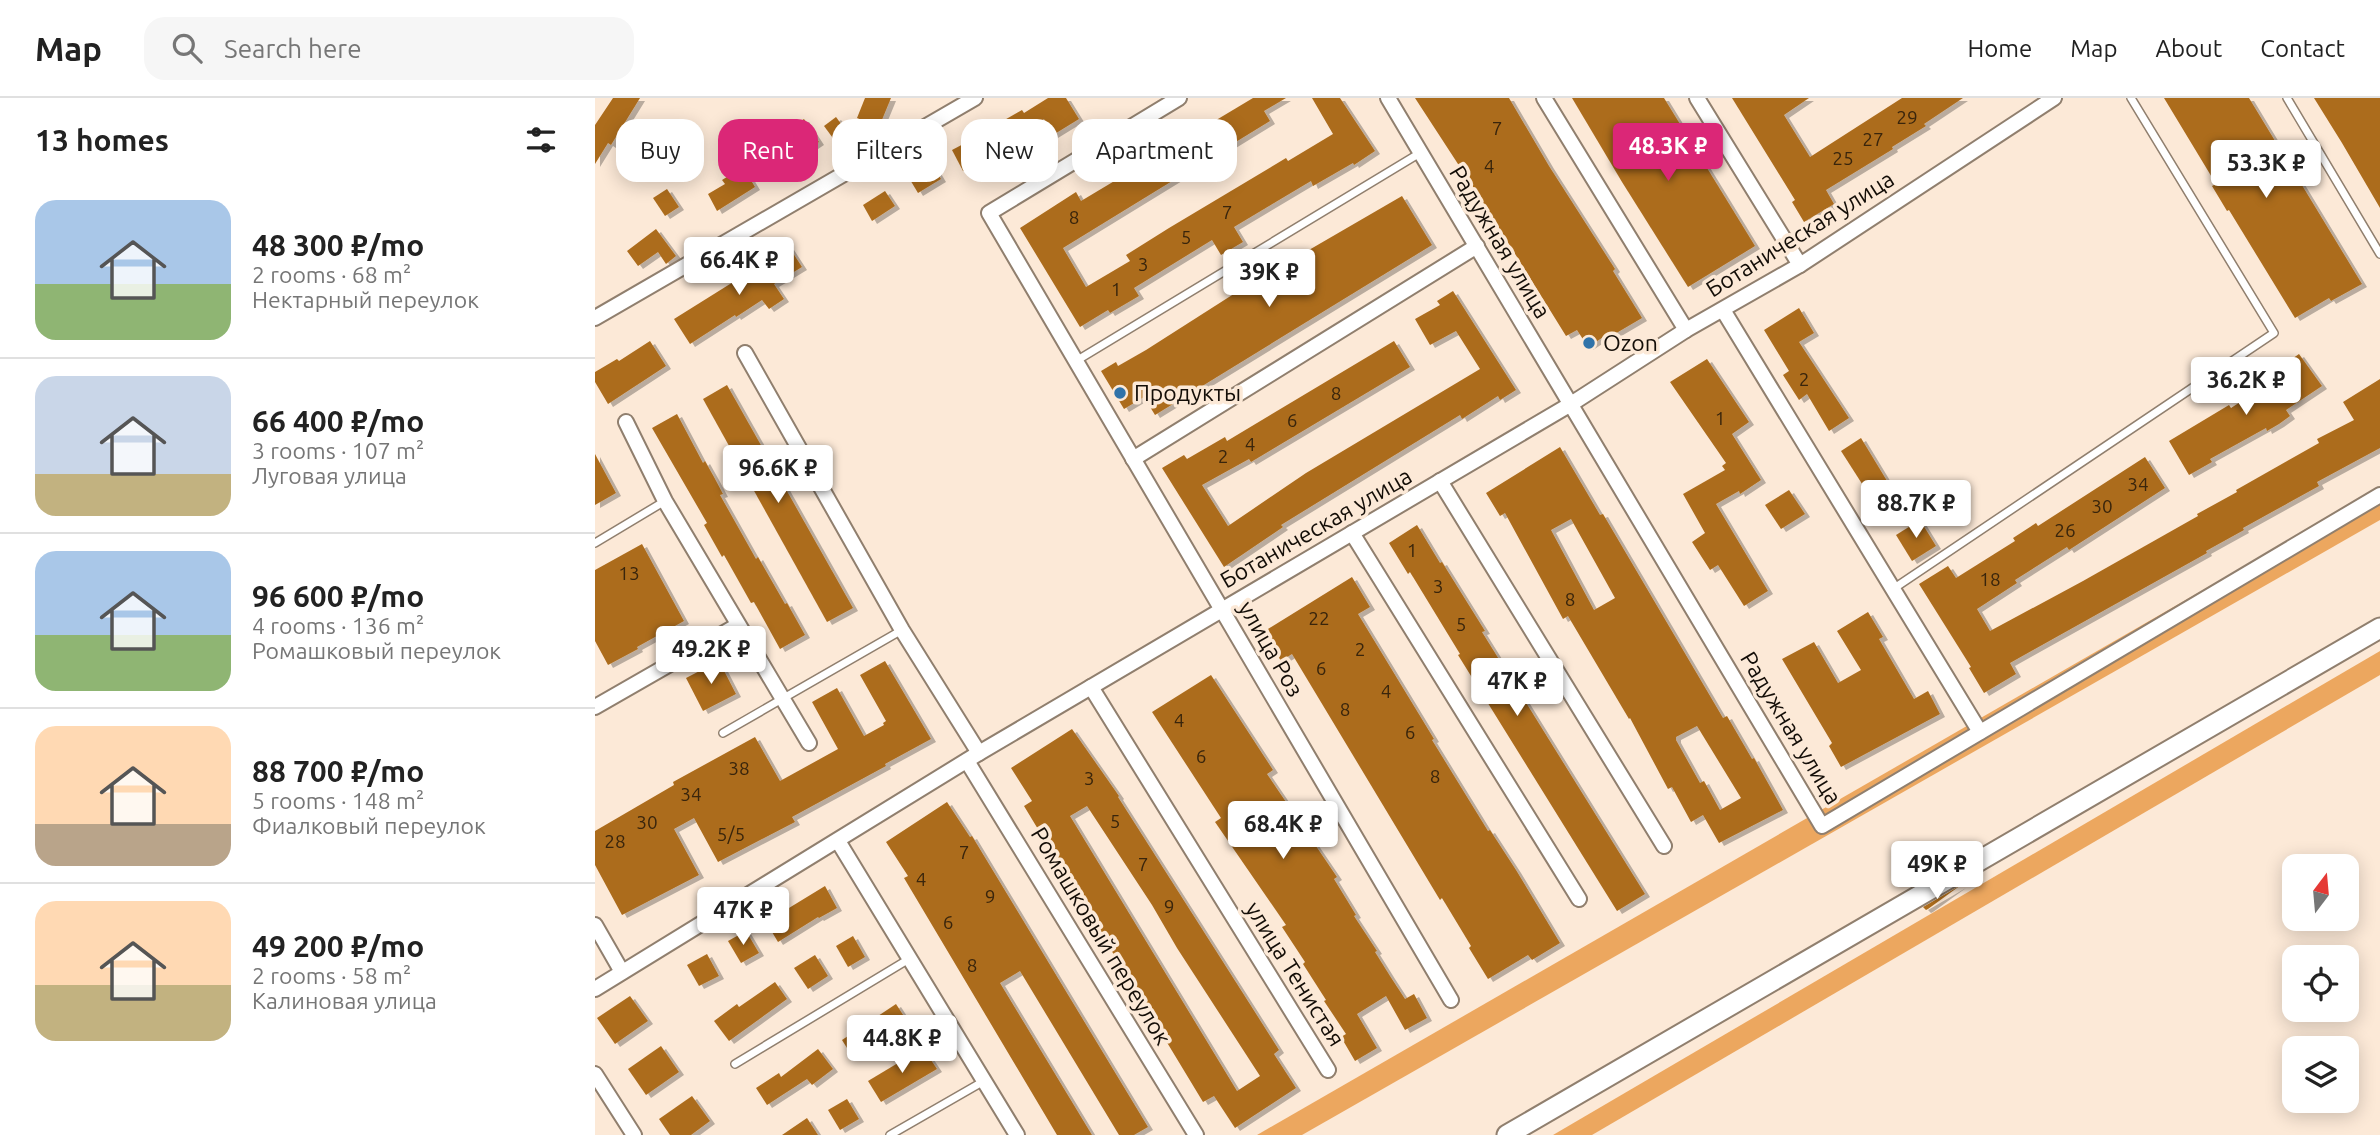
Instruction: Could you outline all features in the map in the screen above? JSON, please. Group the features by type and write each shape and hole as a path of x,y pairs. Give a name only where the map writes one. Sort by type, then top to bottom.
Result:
{"street":[{"path":"595,318 975,98"},
{"name":"улица Роз","path":"1179,98 989,213 1451,1000"},
{"name":"Радужная улица","path":"1388,98 1822,826 2380,495"},
{"path":"1545,98 1686,330"},
{"path":"1697,98 1800,265"},
{"name":"Ботаническая улица","path":"595,989 973,757 1571,404 1686,330 1800,265 2054,98"},
{"path":"1133,459 1477,246"},
{"path":"1723,310 1980,732"},
{"name":"Ромашковый переулок","path":"745,353 973,757 1196,1135"},
{"path":"626,422 666,501 809,743"},
{"path":"1440,481 1664,846"},
{"path":"1352,533 1579,899"},
{"path":"595,707 738,625"},
{"path":"1507,1135 2380,628"},
{"name":"улица Тенистая","path":"1091,687 1328,1070"},
{"path":"838,841 1017,1135"},
{"path":"595,925 622,972"},
{"path":"595,1074 634,1135"}],"lane":[{"path":"1893,589 2274,333 2131,98"},
{"path":"2287,98 2380,254"},
{"path":"1076,362 1421,153"},
{"path":"595,542 666,501"},
{"path":"723,733 902,630"},
{"path":"735,1064 910,959"},
{"path":"891,1135 984,1081"}],"shaded area":[{"path":"2380,488 2380,520 1302,1135 1257,1135"},
{"path":"2380,651 2380,675 1592,1135 1553,1135"}],"building":[{"path":"613,98 640,98 627,119 616,119 616,137 611,145 608,143 595,164 595,125"},
{"path":"865,98 891,98 882,119 857,118"},
{"path":"1048,98 1066,98 1079,119 1072,119 1072,123 1058,132 1058,119 1006,119 1022,110 1024,113"},
{"path":"1253,98 1286,98 1264,111 1270,121 1237,141 1237,119 1218,119"},
{"path":"1312,98 1340,98 1375,151 1313,186 1311,181 1234,227 1243,242 1221,255 1212,240 1134,288 1139,296 1080,327 1020,228 1076,192 1081,201 1113,182 1171,182 1063,248 1086,287 1130,261 1126,255 1169,228 1286,158 1288,161 1333,134"},
{"path":"1415,98 1509,98 1615,269 1613,271 1642,318 1613,335 1611,332 1588,347 1577,330 1566,336"},
{"path":"1572,98 1664,98 1755,246 1688,287"},
{"path":"1732,98 1809,98 1784,115 1810,157 1902,98 1963,98 1892,147 1893,149 1826,190 1834,204 1804,222 1792,202 1795,200"},
{"path":"2164,98 2249,98 2362,284 2331,301 2329,298 2295,318 2212,186 2216,184"},
{"path":"2314,98 2380,98 2380,208 2342,143"},
{"path":"832,120 832,137 824,126"},
{"path":"961,145 961,167 952,150"},
{"path":"724,182 752,182 755,187 717,211 708,194 725,184"},
{"path":"911,182 936,182 918,193"},
{"path":"667,189 679,207 665,216 653,198"},
{"path":"885,191 895,206 872,221 863,205"},
{"path":"1402,196 1432,245 1155,415 1144,397 1124,409 1101,371 1116,362 1118,366 1146,350 1240,290"},
{"path":"656,229 676,256 666,264 658,252 638,266 627,251"},
{"path":"789,247 802,267 774,284 784,299 769,309 762,300 690,344 674,319"},
{"path":"1453,291 1516,390 1500,400 1498,396 1462,419 1460,415 1281,525 1283,527 1224,567 1162,468 1184,455 1187,459 1225,437 1227,441 1394,341 1410,367 1251,462 1249,459 1202,485 1228,526 1306,473 1480,369 1456,331 1430,345 1415,319 1440,305 1437,301"},
{"path":"1799,308 1814,333 1799,342 1849,418 1829,431 1807,394 1799,400 1783,375 1789,371 1764,330"},
{"path":"650,341 666,366 608,404 595,382 595,372 617,359 619,361"},
{"path":"2299,354 2322,386 2286,410 2290,416 2279,424 2267,431 2266,428 2210,459 2212,462 2189,475 2169,441 2229,405 2231,408 2281,375 2277,369"},
{"path":"1707,359 1749,422 1732,434 1761,480 1740,494 1739,491 1716,504 1768,591 1744,606 1718,565 1710,570 1692,542 1705,533 1683,494 1725,470 1722,466 1726,463 1670,382"},
{"path":"2380,379 2380,448 2317,482 2319,486 2243,528 2244,530 2206,551 2207,553 2010,663 2016,674 1984,693 1969,668 1971,667 1919,584 1948,566 1956,578 2015,541 2013,538 2036,523 2038,526 2145,457 2165,488 2069,550 2067,547 2015,580 2017,583 1977,609 1990,631 2198,516 2197,514 2237,492 2236,490 2319,443 2317,439 2354,420 2343,402"},
{"path":"727,385 853,608 827,622 703,399"},
{"path":"677,414 703,463 705,461 714,477 723,494 720,495 756,559 758,557 805,635 780,649 754,602 751,603 724,555 722,557 704,525 707,523 652,428"},
{"path":"1861,438 1901,504 1882,515 1841,451"},
{"path":"1560,447 1600,515 1603,514 1723,718 1727,716 1783,810 1719,843 1703,815 1691,822 1672,787 1668,789 1630,718 1568,616 1563,619 1505,513 1500,516 1486,493","holes":["1571,519 1615,598 1594,610 1551,530","1697,726 1741,798 1720,810 1704,781 1700,783 1676,740 1676,737"]},
{"path":"595,454 616,493 595,505"},
{"path":"1789,490 1805,514 1781,529 1765,505"},
{"path":"1920,520 1936,546 1912,561 1896,535"},
{"path":"1417,525 1485,631 1482,632 1645,894 1617,911 1458,655 1460,654 1410,572 1408,574 1389,543"},
{"path":"642,544 684,621 608,665 595,641 595,570"},
{"path":"1352,577 1370,607 1358,614 1434,739 1432,740 1560,943 1532,960 1528,955 1488,979 1469,948 1471,946 1442,898 1440,900 1292,654 1281,661 1263,632"},
{"path":"1868,612 1883,637 1879,639 1914,699 1928,691 1940,714 1841,767 1829,746 1832,743 1782,659 1814,642 1838,683 1861,670 1837,631"},
{"path":"719,661 736,694 703,711 686,678"},
{"path":"885,661 931,739 792,817 795,822 718,862 694,818 674,829 699,875 622,915 595,865 595,831 674,785 673,782 755,737 780,781 838,749 812,702 837,688 864,736 884,725 886,721 860,675"},
{"path":"1211,675 1273,770 1267,774 1337,877 1334,879 1390,976 1405,999 1414,994 1427,1018 1405,1030 1386,996 1357,1014 1377,1048 1355,1061 1341,1037 1346,1034 1282,927 1286,925 1215,822 1221,818 1152,712"},
{"path":"1072,729 1119,796 1279,1050 1274,1054 1296,1088 1235,1128 1214,1096 1203,1102 1024,806 1032,801 1011,768","holes":["1087,806 1260,1076 1237,1091 1070,816"]},
{"path":"947,802 970,837 972,836 1148,1127 1134,1135 1119,1135 1020,971 1000,983 1092,1135 1057,1135 904,878 908,876 886,842"},
{"path":"1944,860 1947,865 1909,887 1908,885"},
{"path":"1961,885 1928,909 1923,907"},
{"path":"825,886 837,908 778,942 766,922"},
{"path":"746,931 759,953 741,963 728,941"},
{"path":"853,936 865,957 848,967 836,946"},
{"path":"707,954 719,976 699,986 687,965"},
{"path":"815,955 828,976 808,989 794,968"},
{"path":"775,982 787,999 729,1041 714,1021"},
{"path":"630,996 648,1021 615,1044 597,1018"},
{"path":"896,1004 909,1024 852,1056 842,1040"},
{"path":"661,1046 679,1072 646,1095 628,1069"},
{"path":"923,1048 937,1069 881,1102 868,1081"},
{"path":"818,1049 833,1069 812,1085 807,1079 767,1105 756,1088 779,1073 781,1077"},
{"path":"692,1096 710,1121 691,1135 670,1135 659,1119"},
{"path":"847,1099 859,1119 840,1130 828,1110"},
{"path":"807,1118 818,1135 782,1135"}],"place":[{"name":"Ozon","path":"1589,343"},
{"name":"Продукты","path":"1120,393"}]}
